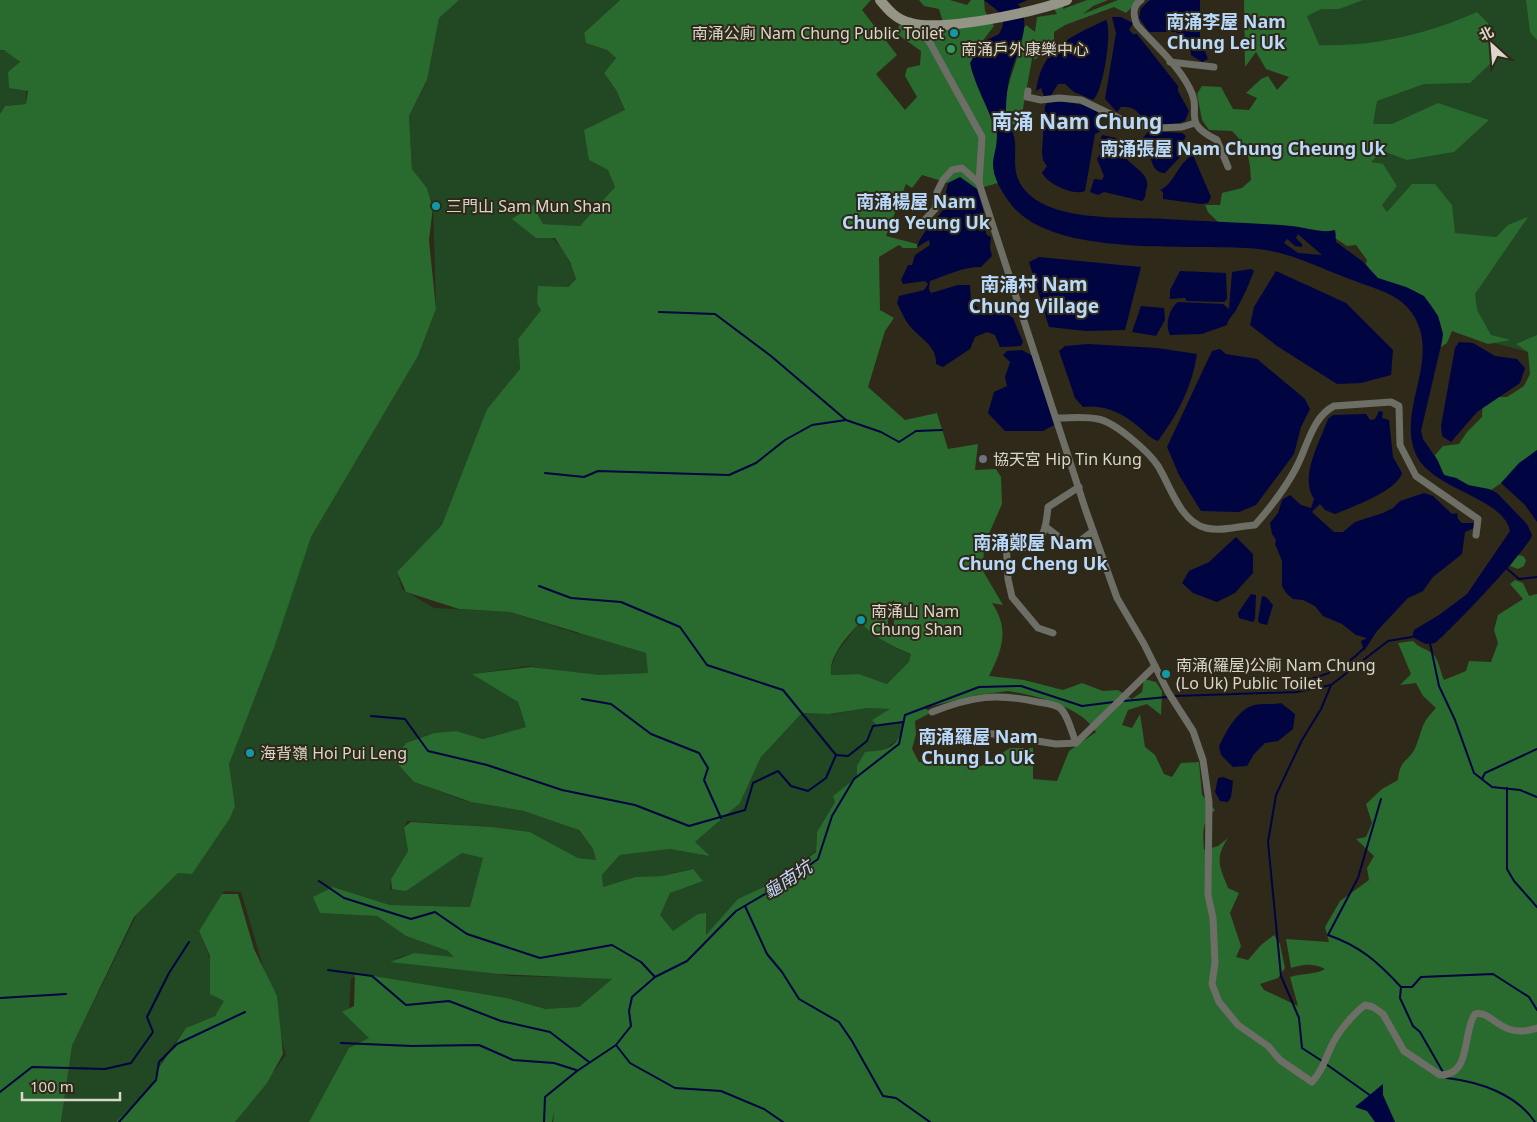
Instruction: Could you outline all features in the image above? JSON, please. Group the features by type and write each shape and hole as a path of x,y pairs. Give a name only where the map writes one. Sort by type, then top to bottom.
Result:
{"street":[{"path":"880,0 893,15 916,24 930,26 1035,11 1067,0"},
{"path":"1141,0 1134,8 1133,16 1137,25 1190,88 1195,123 1201,132 1217,140 1222,147 1228,167"},
{"path":"916,24 930,43 982,137 979,183 1093,531 1117,598 1144,644 1168,692 1193,731 1203,760 1209,802 1208,894 1213,918 1214,963 1212,984 1219,1002 1238,1025 1268,1046 1280,1060 1312,1082 1323,1070 1331,1046 1351,1016 1365,1005 1373,1006 1383,1014 1404,1051 1440,1075 1451,1074 1459,1067 1473,1017 1477,1014 1484,1014 1512,1031 1521,1032 1537,1028"},
{"path":"1170,62 1214,68"},
{"path":"1028,91 1027,97 1041,100 1059,98 1081,100 1133,125 1156,128 1182,127 1195,123"},
{"path":"920,225 935,209 937,192 943,180 952,170 962,168 979,183"},
{"path":"1056,418 1099,419 1116,428 1151,456 1176,501 1189,516 1203,528 1216,530 1255,525 1296,469 1320,417 1328,409 1334,406 1391,402 1399,406 1400,444 1416,476 1478,519 1476,535"},
{"path":"1053,633 1038,628 1012,597 1008,579 1006,540 1023,548 1034,544 1046,527 1048,507 1079,487"},
{"path":"1046,527 1069,545 1076,544 1093,531"},
{"path":"987,733 1056,744 1076,743 1155,666"},
{"path":"932,712 955,703 984,696 1016,697 1056,706 1064,714 1076,743"}],"green space":[{"path":"0,0 459,0 439,18 427,80 409,116 412,169 427,188 433,207 429,240 436,309 418,356 311,537 274,648 229,764 235,806 230,818 192,874 178,873 134,917 72,1046 61,1122 0,1122 0,114 5,106 26,104 28,91 9,88 8,72 20,62 4,50 0,50"},
{"path":"456,0 620,0 584,33 586,43 607,50 616,58 604,73 616,90 625,110 589,160 608,170 615,187 597,211 580,226 543,224 531,205 517,217 555,240 566,255 576,279 541,310 518,339 520,369 487,409 445,523 397,572 402,589 434,608 510,612 576,633 606,634 647,653 649,673 595,676 528,666 473,674 518,702 526,727 483,739 456,731 430,734 406,743 394,760 414,782 466,801 524,811 576,827 593,849 596,860 578,858 530,832 492,827 407,821 404,827 408,851 391,879 390,890 408,887 462,853 484,858 470,907 390,905 333,887 351,914 377,916 406,936 448,951 453,958 414,953 394,959 435,961 509,976 613,978 579,1008 551,1010 507,998 388,981 367,975 351,978 349,1011 369,1038 313,1122 235,1122 286,1055 261,971 264,970 241,892 224,891 199,931 228,1002 215,1016 186,1028 163,1058 153,1084 119,1122 61,1122 72,1046 137,914 178,873 235,806 229,764 311,537 418,356 436,309 433,204 427,188 412,169 409,116 426,83 439,18"},
{"path":"620,0 871,0 862,10 897,55 876,74 905,110 917,97 905,76 907,68 920,65 921,51 897,34 899,25 918,25 935,37 943,22 939,9 924,6 919,0 950,0 967,5 971,0 984,0 985,11 994,26 981,43 971,68 997,133 994,173 998,183 977,189 959,178 948,183 922,175 912,188 906,184 886,236 917,244 917,248 903,248 899,245 879,257 880,310 894,318 885,331 868,387 905,420 937,413 948,449 978,444 975,470 996,469 1001,477 1002,504 984,545 983,571 1003,605 992,603 1001,622 1002,640 989,676 1024,680 1063,690 1082,683 1103,691 1118,690 1132,699 1142,692 1144,679 1156,682 1162,691 1161,715 1147,704 1128,710 1122,725 1132,728 1140,714 1145,747 1155,755 1164,774 1172,777 1181,763 1199,762 1202,795 1215,810 1210,814 1205,823 1203,833 1204,850 1218,846 1228,838 1221,852 1221,868 1228,888 1239,893 1230,913 1241,946 1236,957 1248,960 1261,945 1274,935 1280,944 1285,968 1278,978 1260,984 1264,990 1298,1006 1290,977 1325,969 1308,965 1291,968 1286,939 1329,942 1325,927 1340,901 1369,880 1367,868 1374,856 1356,839 1366,837 1372,823 1366,804 1382,789 1398,780 1401,767 1411,755 1425,722 1436,708 1423,696 1416,683 1400,685 1411,674 1398,643 1413,641 1433,654 1437,659 1444,680 1466,671 1469,661 1491,662 1498,643 1494,630 1498,615 1523,599 1510,584 1515,580 1523,583 1529,596 1537,594 1537,1122 553,1122 554,1112 552,1122 309,1122 349,1048 369,1038 342,1012 354,1006 355,973 507,998 546,1009 579,1007 612,979 499,974 390,962 414,953 453,957 448,951 406,936 377,916 320,913 313,897 333,887 390,905 470,907 483,858 462,853 406,891 392,889 391,879 408,851 404,827 411,822 492,827 530,832 578,858 596,860 593,849 579,830 524,811 471,802 414,782 394,760 406,743 434,733 456,731 483,739 526,727 518,702 472,674 531,667 599,675 648,673 646,653 510,612 459,609 406,592 397,572 442,525 487,409 520,369 518,339 541,310 537,303 538,286 568,287 576,279 570,262 555,238 536,238 512,219 535,204 534,208 543,224 580,226 615,187 608,170 589,160 584,130 625,110 616,90 604,73 616,58 607,50 586,43 584,33","holes":["894,600 896,610 894,610 894,623 891,628 888,627 888,618 883,618 880,612","861,622 877,637 911,654 909,662 887,684 859,674 831,675 833,660 845,639","1008,691 1044,699 1069,709 1089,723 1096,732 1069,751 1057,781 1033,779 1033,748 1010,748 982,766 919,762 912,749 916,734 915,721 932,712 924,708 977,695","868,708 890,709 872,720 877,725 904,722 896,742 892,746 881,750 865,752 857,766 857,777 833,796 835,802 817,832 816,852 794,868 781,873 773,883 738,899 706,935 706,913 698,914 673,931 660,915 670,893 703,881 693,869 662,876 635,877 603,887 602,875 620,855 670,849 710,856 695,842 740,803 761,757 802,713 829,714"]},
{"path":"1049,0 1065,0 1063,9 1087,0 1108,0 1093,6 1083,14 1118,0 1139,0 1126,13 1114,7 1065,25 1054,32 1054,46 1034,60 1034,48 1030,42 1027,50 1032,59 1020,125 1007,124 1005,115 1006,96 1023,31 1026,25 1035,32 1037,17 1057,14"},
{"path":"1244,0 1363,0 1339,9 1321,9 1307,16 1319,45 1360,44 1400,38 1439,27 1477,12 1489,24 1495,59 1470,83 1424,84 1377,101 1373,124 1392,124 1438,103 1489,120 1454,152 1407,160 1383,151 1371,162 1383,164 1397,186 1382,205 1387,212 1412,184 1435,184 1452,205 1455,233 1496,237 1508,225 1528,217 1475,294 1477,310 1491,335 1511,340 1488,344 1452,331 1447,343 1441,347 1441,327 1429,302 1414,291 1377,278 1366,264 1367,260 1356,245 1347,246 1335,238 1336,233 1289,226 1219,223 1208,212 1205,205 1220,205 1222,193 1242,188 1251,180 1251,172 1245,148 1232,131 1209,130 1202,120 1197,94 1202,86 1221,87 1233,109 1249,110 1257,98 1246,93 1261,79 1268,76 1277,90 1289,77 1266,69 1256,52 1245,67"},
{"path":"1315,0 1537,0 1537,351 1528,352 1457,333 1382,209 1307,16"},
{"path":"1526,0 1537,0 1537,40 1530,32"},
{"path":"0,50 14,56 23,71 26,104 5,106 0,114"},
{"path":"1537,335 1537,454 1518,472 1491,490 1474,488 1456,478 1447,477 1442,472 1435,455 1443,446 1459,444 1467,432 1482,417 1483,397 1507,397 1524,386 1530,374 1528,352 1516,344"},
{"path":"1518,555 1523,556 1526,560 1524,566 1518,569 1510,566"},
{"path":"861,621 884,641 911,654 912,663 887,684 859,674 828,675 837,652"},
{"path":"868,708 892,709 873,720 877,725 904,722 900,738 880,753 835,802 817,832 816,851 745,901 705,936 671,934 656,916 670,893 691,869 662,876 635,877 603,887 602,875 620,855 670,849 706,855 695,842 741,801 761,757 802,713 832,714"},
{"path":"222,894 238,894 254,949 277,996 283,1054 267,1083 235,1122 116,1122 153,1084 158,1069 186,1028 215,1016 224,1001 210,994 210,956 199,931"}],"shaded area":[{"path":"984,0 1028,0 1018,4 1023,13 1024,32 1009,80 1006,115 1014,137 1016,174 1028,194 1044,204 1063,211 1084,215 1260,224 1318,231 1335,230 1336,242 1362,261 1378,278 1406,287 1424,296 1438,316 1443,334 1421,431 1423,439 1438,461 1444,475 1456,478 1468,485 1489,489 1497,493 1527,524 1532,535 1528,543 1504,572 1435,643 1426,644 1412,637 1414,630 1439,615 1467,594 1510,531 1504,519 1494,509 1435,475 1423,465 1415,452 1411,436 1411,419 1423,351 1421,334 1410,310 1389,294 1296,258 1272,251 1126,245 1090,241 1057,233 1030,221 1010,203 996,180 993,164 997,135 975,81 970,63 981,43 999,34 1002,28 1003,18","holes":["1298,234 1322,255 1298,253 1284,243 1287,239 1295,246 1302,247 1302,244 1296,238"]},
{"path":"1150,0 1200,0 1200,39 1208,59 1202,62 1191,55 1190,45 1176,32 1149,32 1139,18 1141,8"},
{"path":"1112,17 1121,17 1133,23 1129,30 1133,34 1137,34 1178,86 1178,91 1189,111 1185,121 1166,124 1152,123 1131,108 1121,107 1117,112 1105,99 1116,33"},
{"path":"1106,20 1108,26 1108,48 1106,61 1097,95 1093,100 1074,92 1065,84 1058,84 1050,97 1044,96 1041,88 1036,91 1039,76 1051,54 1070,38"},
{"path":"1062,101 1088,106 1098,111 1096,127 1100,132 1095,134 1085,191 1074,192 1061,188 1042,173 1047,166 1043,160 1042,152 1045,106 1047,103"},
{"path":"1149,131 1182,133 1186,136 1178,152 1181,156 1165,173 1161,173 1154,167 1149,153 1141,140"},
{"path":"1102,135 1116,138 1124,146 1121,150 1124,156 1143,174 1147,184 1142,201 1104,192 1098,195 1090,192 1094,179 1102,180 1104,176 1097,159 1102,151 1099,146"},
{"path":"1193,155 1211,197 1208,203 1201,204 1163,199 1163,192 1160,190 1169,183 1183,163"},
{"path":"960,177 977,189 984,213 979,217 987,235 991,237 990,248 992,256 981,267 961,270 930,281 929,289 931,293 958,285 970,285 971,301 979,309 999,308 1013,318 1023,342 1021,346 1000,347 995,335 987,332 975,337 970,349 943,367 936,364 936,357 931,347 909,325 897,303 899,296 924,290 928,284 925,281 903,284 901,280 908,265 912,265 915,255 930,245 929,240 917,247 926,230 946,205 942,198 945,197 948,183"},
{"path":"1039,257 1141,267 1125,330 1086,331 1049,327 1029,262"},
{"path":"1251,269 1254,271 1248,285 1227,325 1202,334 1170,335 1169,317 1172,309 1178,302 1223,304 1229,309 1232,272"},
{"path":"1180,271 1226,273 1227,299 1224,302 1187,301 1185,298 1170,299 1170,290"},
{"path":"1276,271 1346,303 1393,350 1391,375 1361,383 1337,384 1277,346 1250,325 1254,307"},
{"path":"1141,306 1164,308 1165,320 1156,336 1132,332"},
{"path":"1459,342 1473,343 1495,356 1517,359 1525,368 1520,383 1477,412 1451,442 1442,436 1441,426 1455,348"},
{"path":"1088,344 1157,348 1197,354 1188,389 1172,421 1158,441 1120,414 1106,408 1083,407 1075,398 1059,351 1065,346"},
{"path":"1220,349 1226,354 1257,359 1305,399 1310,409 1301,427 1294,454 1256,505 1239,512 1201,511 1179,475 1167,447 1212,351"},
{"path":"1022,350 1036,358 1053,416 1054,425 1043,431 1005,431 988,413 994,392 1007,386 1005,377 1010,362 1003,355 1007,351"},
{"path":"1379,411 1383,412 1382,418 1389,420 1393,457 1402,473 1398,480 1373,498 1335,514 1325,510 1320,504 1312,512 1334,532 1343,532 1355,522 1383,513 1393,508 1400,501 1424,493 1433,496 1452,514 1457,513 1458,519 1462,523 1474,523 1474,528 1465,532 1462,554 1433,577 1423,591 1408,598 1377,631 1364,651 1361,641 1367,638 1356,635 1342,624 1323,616 1315,606 1303,600 1293,599 1286,593 1282,586 1282,561 1275,544 1276,540 1272,534 1270,523 1278,513 1282,500 1290,495 1301,505 1311,508 1314,499 1310,490 1309,480 1312,459 1328,419 1333,415 1366,414 1370,420 1375,419"},
{"path":"1537,450 1537,522 1525,505 1501,483 1519,463"},
{"path":"1236,537 1253,554 1253,573 1235,593 1217,602 1193,593 1182,583 1189,571 1209,562"},
{"path":"1251,594 1256,595 1255,619 1253,622 1239,618 1238,613"},
{"path":"1262,596 1266,597 1273,605 1267,625 1259,623 1258,620"},
{"path":"1281,703 1295,714 1293,729 1278,741 1265,743 1254,754 1247,766 1233,767 1221,755 1219,746 1237,716 1254,705"},
{"path":"1223,777 1233,781 1231,797 1228,802 1220,801 1215,792 1218,778"},
{"path":"1383,1084 1383,1095 1395,1122 1375,1122 1367,1111 1355,1107"}],"waterway":[{"path":"659,312 715,314 771,356 846,420 881,432 899,442 916,431 942,430"},
{"path":"545,473 584,477 598,471 729,475 756,463 785,440 812,425 846,420"},
{"path":"1506,568 1519,579 1537,577"},
{"path":"539,586 571,598 621,602 680,627 707,665 783,690 836,755"},
{"path":"1322,1061 1302,1048 1299,1018 1281,976 1268,842 1276,795 1302,740 1321,709 1331,685 1388,641 1412,637"},
{"path":"1430,643 1439,686 1455,720 1474,773 1492,787 1520,790 1537,797"},
{"path":"1288,681 1309,679 1329,673 1347,663 1363,649"},
{"name":"龜南坑","path":"1175,696 1297,692 1331,685"},
{"name":"龜南坑","path":"544,1122 545,1097 577,1071 616,1045 631,1026 629,1011 632,997 655,977 687,961 736,911 791,879 818,859 832,816 854,779 899,744 905,715 979,687 1021,686 1082,706 1114,702"},
{"name":"龜南坑","path":"1124,701 1167,697"},
{"path":"582,699 611,704 651,734 699,753 708,768 704,780 721,818"},
{"path":"371,716 405,719 428,751 487,765 562,790 635,805 689,826 745,810 753,783 778,771 791,786 808,791 826,778 836,755 848,756 867,741 873,726 903,722"},
{"path":"1482,779 1485,773 1537,749"},
{"path":"1507,788 1507,869 1514,881 1537,907"},
{"path":"1381,799 1358,878 1328,935 1350,944 1368,956 1401,987 1412,987 1421,977 1493,974 1529,997 1537,1010"},
{"path":"319,881 344,898 411,919 435,912 467,934 540,958 612,945 641,962 655,977"},
{"path":"745,906 767,954 782,972 799,999 839,1022 883,1096 896,1098 930,1122"},
{"path":"0,1092 32,1067 105,1069 131,1063 153,1032 147,1017 169,973 189,942"},
{"path":"328,970 372,976 406,1005 449,1001 501,1021 550,1032 589,1062"},
{"path":"1401,987 1400,998 1413,1026 1420,1032 1443,1072"},
{"path":"0,998 66,994"},
{"path":"119,1122 156,1080 159,1062 177,1044 245,1012"},
{"path":"341,1043 412,1046 479,1045 513,1060 554,1063 576,1070"},
{"path":"616,1045 630,1063 675,1088 721,1091 764,1109 783,1122"},
{"path":"1326,1064 1371,1096"},
{"path":"1445,1076 1484,1086 1508,1097 1527,1112 1535,1122"}],"place":[{"name":"南涌公廁 Nam Chung Public Toilet","path":"954,33"},
{"name":"南涌戶外康樂中心","path":"951,49"},
{"name":"三門山 Sam Mun Shan","path":"436,206"},
{"name":"協天宮 Hip Tin Kung","path":"983,459"},
{"name":"南涌山 Nam Chung Shan","path":"861,620"},
{"name":"南涌(羅屋)公廁 Nam Chung (Lo Uk) Public Toilet","path":"1166,674"},
{"name":"海背嶺 Hoi Pui Leng","path":"250,753"}],"district":[{"name":"南涌李屋 Nam Chung Lei Uk","path":"1226,31"},
{"name":"南涌 Nam Chung","path":"1077,121"},
{"name":"南涌張屋 Nam Chung Cheung Uk","path":"1243,148"},
{"name":"南涌楊屋 Nam Chung Yeung Uk","path":"916,211"},
{"name":"南涌村 Nam Chung Village","path":"1034,295"},
{"name":"南涌鄭屋 Nam Chung Cheng Uk","path":"1033,552"},
{"name":"南涌羅屋 Nam Chung Lo Uk","path":"978,746"}]}
